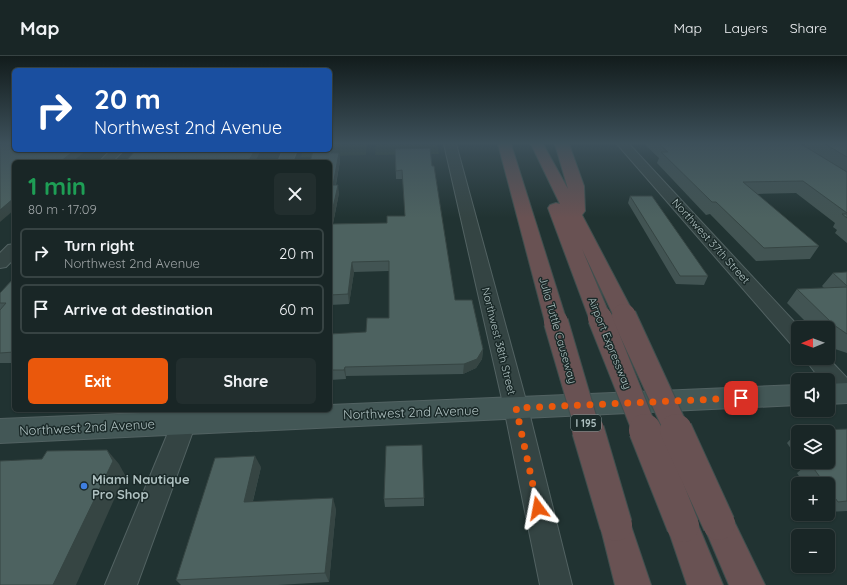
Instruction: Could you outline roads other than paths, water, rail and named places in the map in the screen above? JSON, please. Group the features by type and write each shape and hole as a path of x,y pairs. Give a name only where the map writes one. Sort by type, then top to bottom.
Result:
{"highway":[{"name":"Julia Tuttle Causeway","path":"510,169 633,585"},
{"name":"Airport Expressway","path":"542,169 547,186 612,317 683,526 705,585"},
{"path":"549,169 578,223 612,317 719,524 747,585"},
{"path":"570,169 576,186 578,223"}],"street":[{"name":"Northwest 38th Street","path":"456,169 516,408 556,585"},
{"name":"Northwest 37th Street","path":"645,169 791,331"},
{"path":"0,263 12,252"},
{"path":"820,365 842,394"},
{"name":"Northwest 2nd Avenue","path":"0,431 187,416 516,408 791,395"},
{"path":"121,585 187,416"}],"place":[{"name":"Miami Nautique Pro Shop","path":"84,486"}]}
